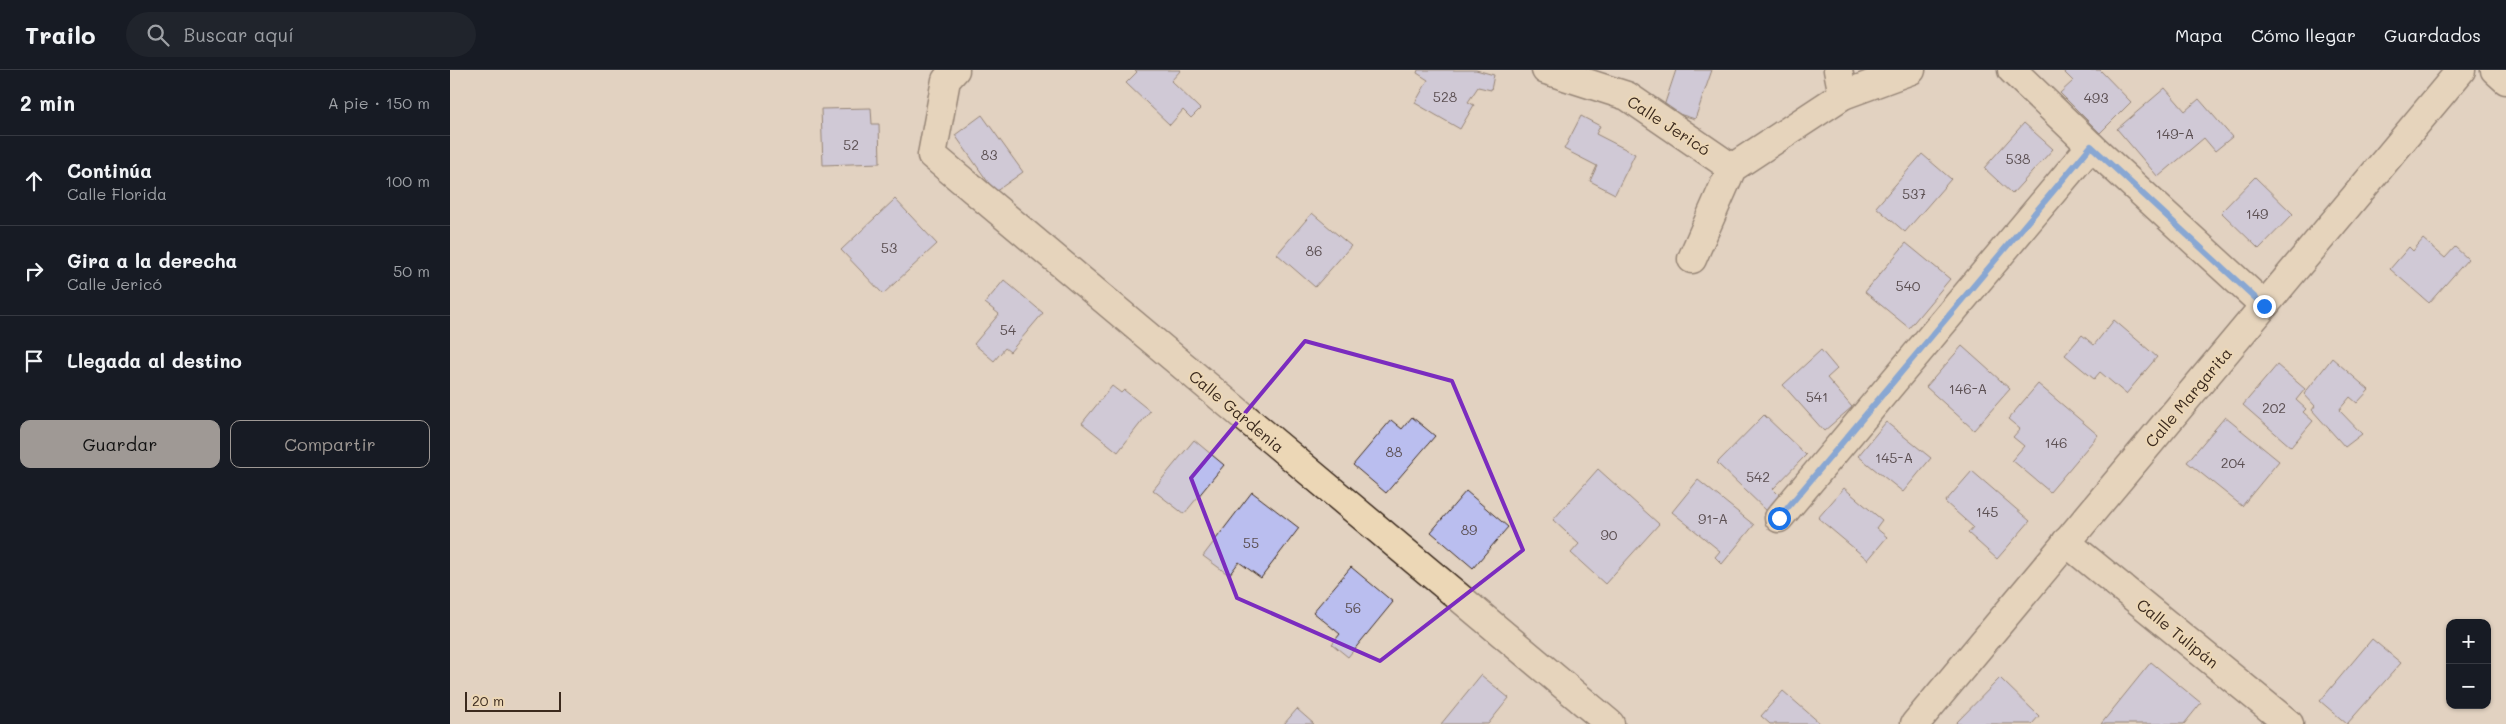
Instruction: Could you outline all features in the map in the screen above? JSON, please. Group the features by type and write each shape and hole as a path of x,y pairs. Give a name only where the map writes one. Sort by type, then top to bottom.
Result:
{"street":[{"name":"Calle Gardenia","path":"955,70 946,80 932,154 1610,724"},
{"name":"Calle Jericó","path":"1546,70 1627,96 1732,168"},
{"path":"1692,259 1732,168 1840,82 1911,70"},
{"path":"2012,70 2264,306"},
{"name":"Calle Margarita","path":"1915,724 2461,70"},
{"path":"2494,70 2506,80"},
{"path":"1779,518 2091,146"},
{"name":"Calle Tulipán","path":"2066,542 2290,724"}],"highlighted area":[{"path":"1305,341 1452,381 1523,550 1380,661 1237,598 1191,478"}],"building":[{"path":"1135,70 1181,70 1171,81 1200,109 1191,118 1183,110 1170,125 1126,83 1137,72"},
{"path":"1418,70 1476,70 1494,75 1491,90 1478,87 1468,102 1474,105 1460,129 1415,103 1428,80 1417,73"},
{"path":"1676,70 1712,70 1695,119 1663,109"},
{"path":"2062,70 2100,70 2131,102 2100,133 2060,93 2073,81"},
{"path":"2165,88 2185,111 2199,99 2232,137 2215,151 2204,138 2158,177 2117,129"},
{"path":"871,108 872,124 879,124 880,163 823,165 821,109"},
{"path":"982,115 1023,172 995,192 955,135"},
{"path":"1581,116 1600,126 1596,134 1635,154 1615,194 1590,181 1597,166 1564,149"},
{"path":"2024,123 2053,149 2012,194 1984,168"},
{"path":"1922,154 1951,179 1905,232 1876,207"},
{"path":"2255,177 2293,214 2259,249 2221,212"},
{"path":"895,199 937,244 883,294 841,250"},
{"path":"1312,213 1351,246 1315,287 1277,254"},
{"path":"2423,239 2445,258 2455,247 2468,259 2429,303 2390,269 2409,247 2413,251"},
{"path":"1906,243 1950,279 1909,328 1865,292"},
{"path":"1004,280 1043,313 1010,352 1005,348 994,361 974,344 999,314 985,303"},
{"path":"2114,320 2157,357 2126,394 2100,372 2094,379 2065,355 2082,335 2094,345"},
{"path":"1962,346 2010,389 1974,430 1926,387"},
{"path":"1821,350 1837,369 1827,378 1852,407 1824,431 1783,385"},
{"path":"2332,358 2369,390 2357,403 2350,397 2339,410 2362,434 2345,447 2312,410 2315,406 2304,394"},
{"path":"2277,365 2305,389 2296,400 2306,409 2303,412 2313,421 2291,447 2243,405"},
{"path":"2038,384 2098,435 2050,492 2012,460 2024,446 2013,437 2020,429 2008,419"},
{"path":"1112,386 1121,393 1124,390 1150,411 1118,452 1082,423"},
{"path":"1764,415 1806,455 1773,489 1782,498 1768,512 1717,463"},
{"path":"1412,417 1435,436 1386,493 1353,465 1391,420 1402,429"},
{"path":"2225,417 2279,461 2242,506 2187,462"},
{"path":"1886,422 1931,458 1903,492 1858,456"},
{"path":"1194,440 1224,465 1184,514 1153,490"},
{"path":"1598,469 1659,524 1605,584 1571,553 1579,544 1553,520"},
{"path":"1972,471 2030,521 1997,559 1968,533 1973,527 1945,502"},
{"path":"1698,480 1754,525 1722,564 1715,557 1720,551 1672,512"},
{"path":"1844,488 1882,520 1876,528 1887,537 1868,560 1818,518"},
{"path":"1466,491 1508,527 1473,568 1431,532"},
{"path":"1252,492 1299,528 1261,578 1239,562 1229,575 1203,556"},
{"path":"1351,567 1393,602 1348,657 1332,644 1340,634 1313,612"},
{"path":"2372,639 2401,663 2347,724 2320,701"},
{"path":"2151,662 2201,703 2184,724 2101,724"},
{"path":"1481,675 1509,698 1488,724 1441,724"},
{"path":"2000,678 2039,716 2032,724 1955,724"},
{"path":"1783,691 1821,724 1770,724 1761,716"},
{"path":"1297,709 1314,724 1284,724"}],"route":[{"path":"1779,518 2091,146 2264,306"}]}
